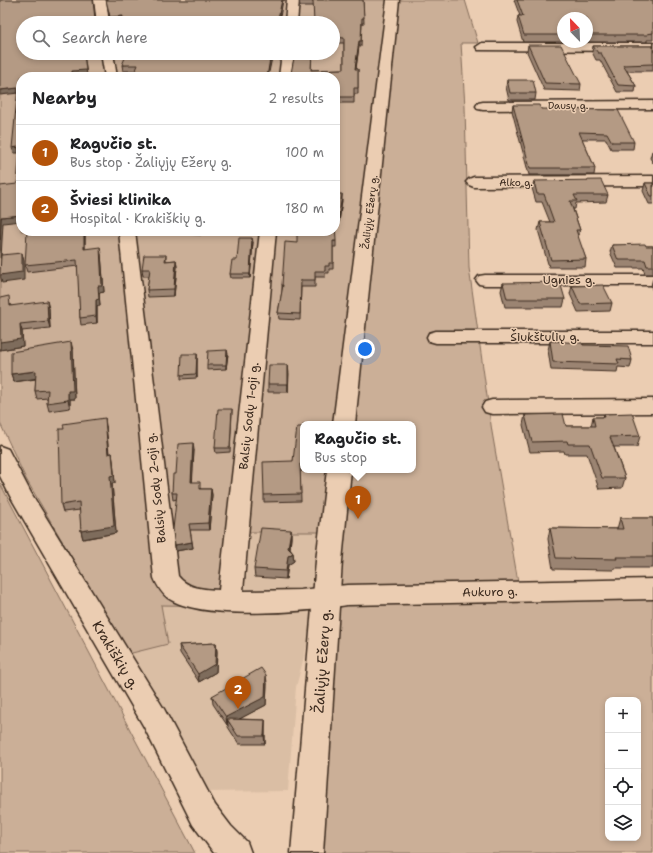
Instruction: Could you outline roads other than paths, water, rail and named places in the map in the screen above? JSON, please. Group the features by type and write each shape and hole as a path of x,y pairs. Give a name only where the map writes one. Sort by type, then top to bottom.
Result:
{"main road":[{"name":"Žaliųjų Ežerų g.","path":"344,421 393,0"},
{"name":"Žaliųjų Ežerų g.","path":"307,853 339,473"}],"street":[{"path":"100,0 102,16"},
{"path":"292,16 293,0"},
{"path":"482,47 653,47"},
{"path":"108,60 110,72"},
{"path":"286,72 287,60"},
{"name":"Dausų g.","path":"483,106 653,105"},
{"name":"Alko g.","path":"474,182 653,181"},
{"name":"Balsių Sodų 2-oji g.","path":"128,236 166,578 171,588 182,594 197,598 230,600 327,599"},
{"name":"Balsių Sodų 1-oji g.","path":"230,600 267,236"},
{"name":"Ugnies g.","path":"484,280 653,280"},
{"name":"Šiukštulių g.","path":"436,337 653,337"},
{"path":"492,407 653,406"},
{"name":"Krakiškių g.","path":"0,454 21,496 154,718 204,815 220,837 236,853"},
{"name":"Aukuro g.","path":"327,599 347,595 653,589"}],"place":[{"name":"Ragučio st.","path":"358,519"},
{"name":"Šviesi klinika","path":"238,709"}]}
